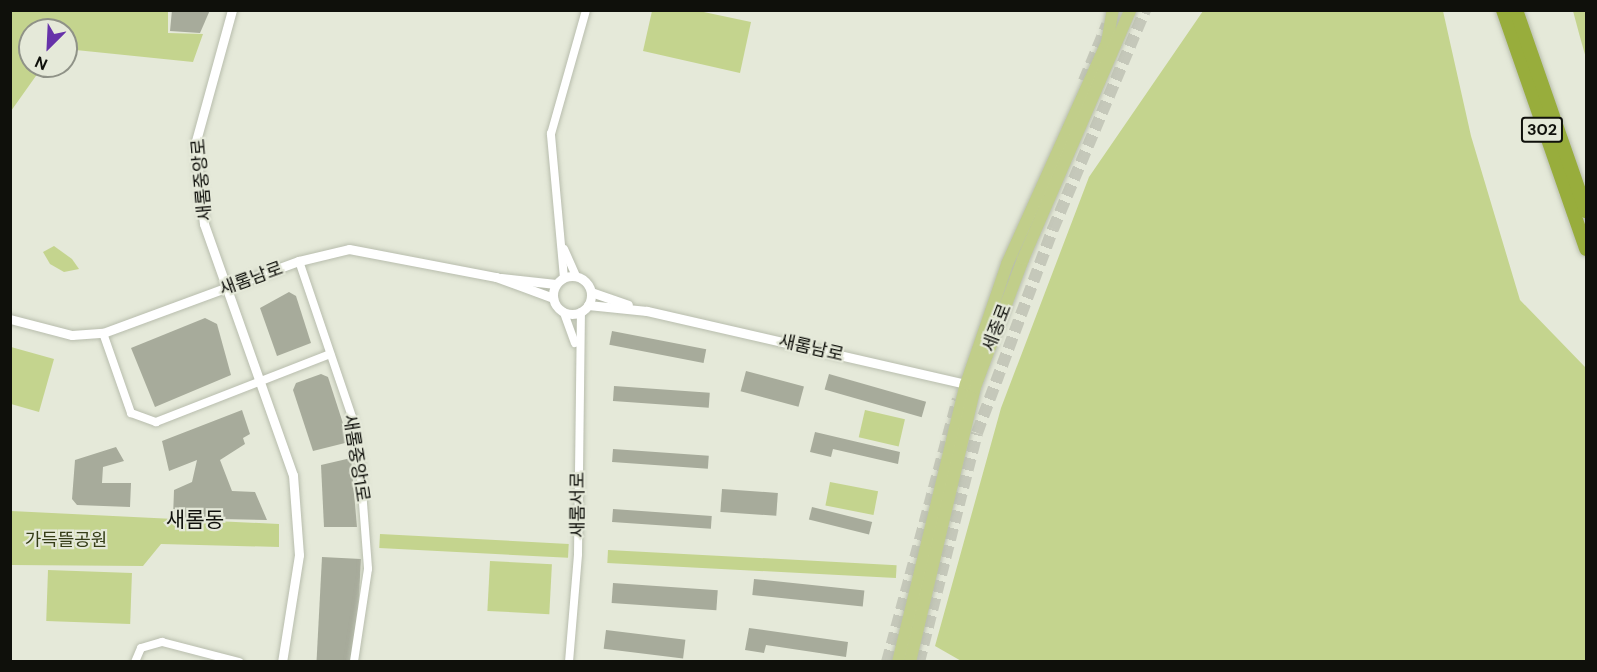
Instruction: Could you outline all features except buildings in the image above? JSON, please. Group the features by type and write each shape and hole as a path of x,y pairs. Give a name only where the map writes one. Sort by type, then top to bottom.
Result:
{"highway":[{"name":"302","path":"1503,10 1587,249"},
{"name":"302","path":"1516,10 1587,212"}],"main road":[{"name":"세종로","path":"898,662 970,386 1006,264 1107,42 1113,10"},
{"name":"세종로","path":"910,662 970,386 1130,10"}],"street":[{"name":"새롬중앙로","path":"232,10 196,141 204,224 283,434 297,507 296,602 282,662"},
{"path":"576,348 564,313 553,298 560,281 562,245 550,165 551,134 586,10"},
{"path":"562,245 576,276 591,292 588,304 581,312 576,348"},
{"name":"새롬남로","path":"10,319 72,335 103,333 299,261 371,249 496,278 553,298"},
{"name":"새롬중앙1로","path":"299,261 352,417 363,486 367,592 354,662"},
{"path":"560,281 576,276"},
{"name":"새롬남로","path":"496,278 560,281"},
{"name":"새롬남로","path":"591,292 647,312"},
{"name":"새롬남로","path":"588,304 647,312 970,386"},
{"path":"564,313 581,312"},
{"path":"103,333 132,413 142,421 156,422 330,354"},
{"name":"새롬서로","path":"569,662 578,554 576,348"},
{"path":"135,662 141,648 162,642 239,662"}],"green space":[{"path":"11,10 168,11 168,33 203,34 193,62 78,50 78,18 18,18 18,78 34,78 11,111"},
{"path":"652,11 699,11 751,22 740,73 643,51"},
{"path":"1203,11 1443,11 1471,136 1520,300 1586,368 1586,661 963,662 935,646 1001,408 1089,177"},
{"path":"1573,11 1586,11 1586,58 1580,37"},
{"path":"54,246 72,259 79,269 64,272 50,264 43,252"},
{"path":"11,347 54,359 39,412 11,404"},
{"path":"865,410 905,419 899,447 859,437"},
{"path":"830,482 878,491 874,515 825,506"},
{"name":"가득뜰공원","path":"11,511 279,524 279,547 161,544 143,566 11,565"},
{"path":"380,534 569,544 568,558 379,548"},
{"path":"608,550 897,565 896,578 607,563"},
{"path":"490,561 552,564 549,614 487,611"},
{"path":"48,570 132,573 130,624 46,621"}],"tunnel":[{"path":"919,662 977,433 1053,229 1145,10"},
{"path":"1084,81 1107,25"},
{"path":"887,662 958,399"}],"district":[{"name":"새롬동","path":"195,520"}]}
